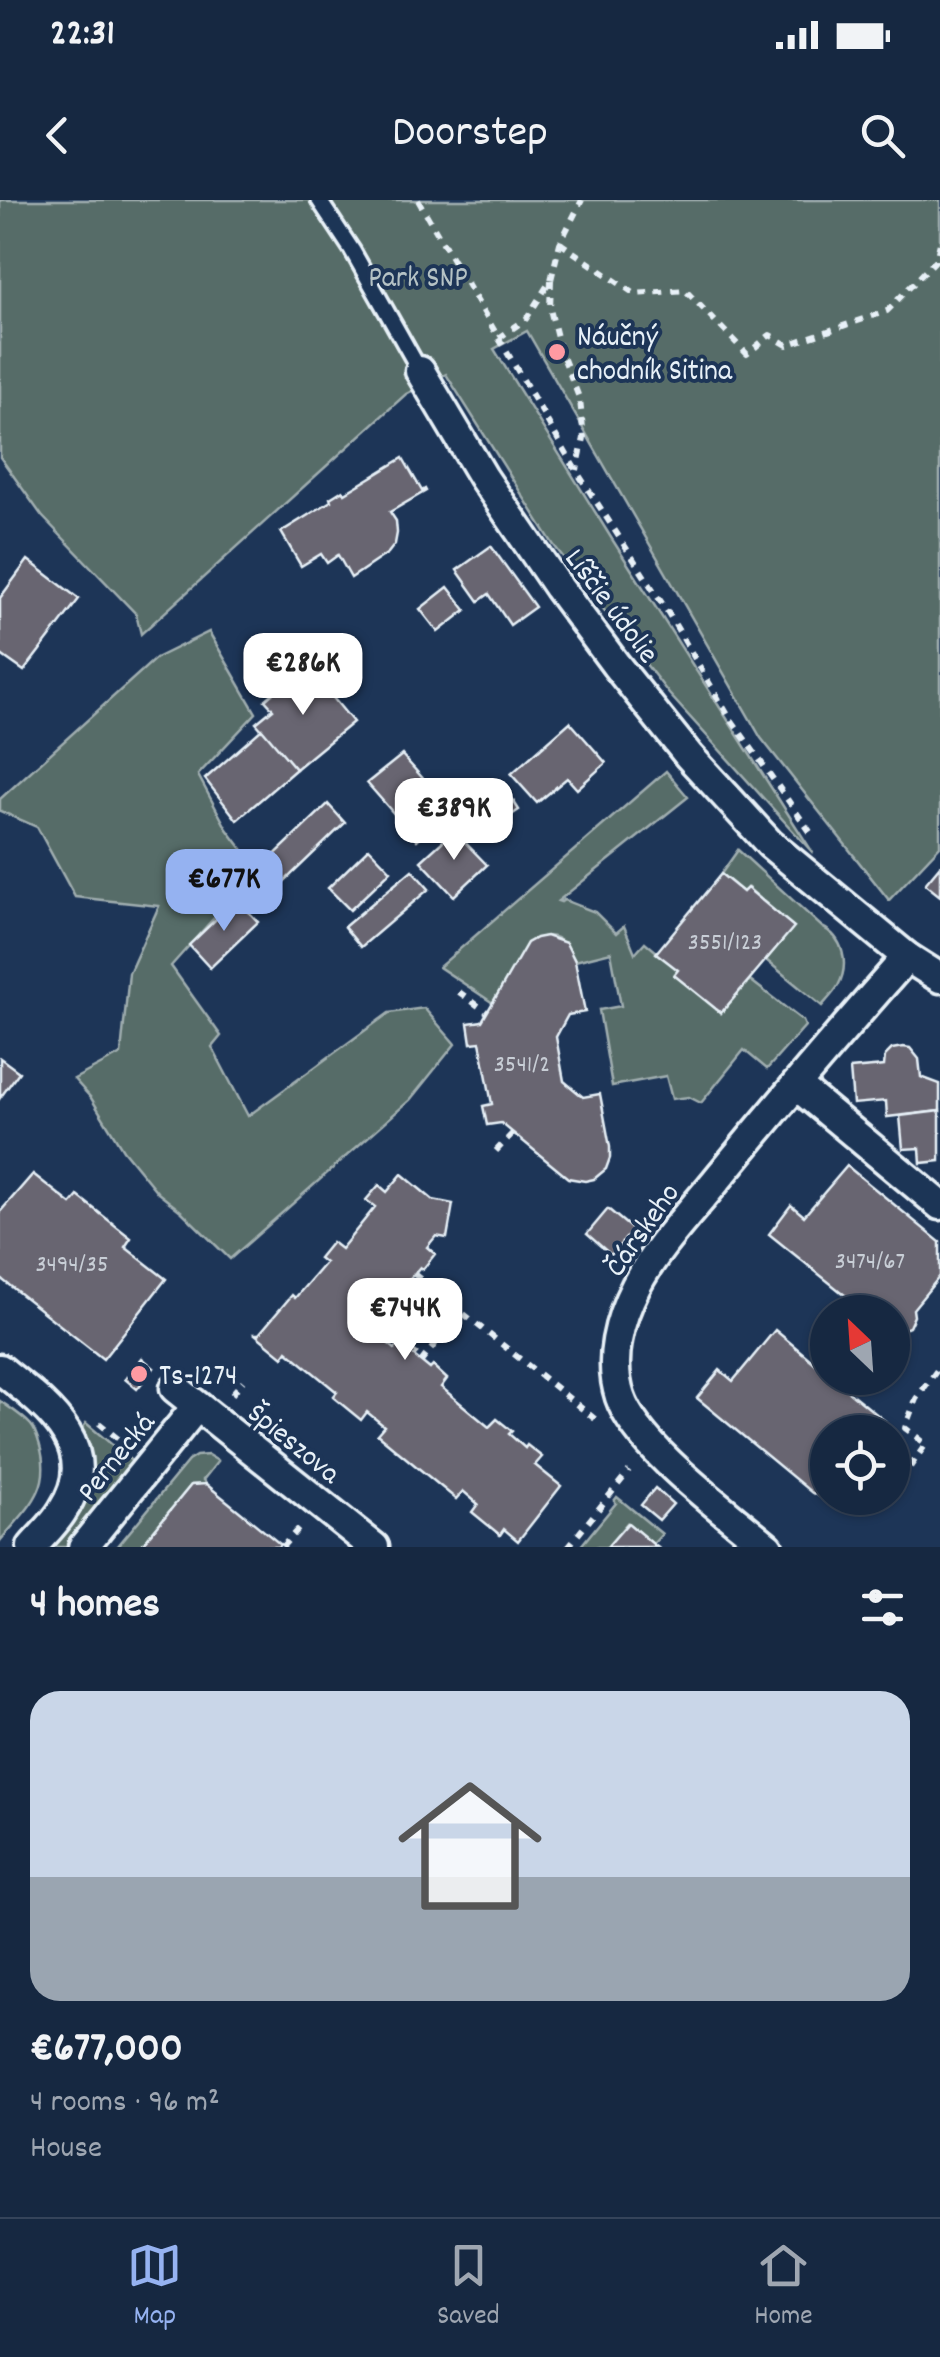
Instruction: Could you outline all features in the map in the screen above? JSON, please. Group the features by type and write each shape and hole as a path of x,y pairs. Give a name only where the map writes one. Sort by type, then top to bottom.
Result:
{"street":[{"name":"Líščie údolie","path":"420,371 483,477 558,587 689,756 770,844 907,957 940,978"},
{"name":"Čárskeho","path":"768,1547 652,1446 630,1420 615,1366 620,1324 636,1285 660,1249 907,957"},
{"path":"796,1085 940,1205"},
{"name":"Pernecká","path":"0,1369 50,1410 65,1428 76,1458 75,1484 63,1511 32,1547"},
{"name":"Pernecká","path":"83,1547 186,1397"},
{"name":"Špieszova","path":"186,1397 374,1547"}],"lane":[{"name":"Líščie údolie","path":"319,200 420,371"}],"path":[{"path":"418,200 577,472 728,715 814,838"},
{"path":"577,472 584,438 580,400 557,336 550,308 550,280 560,242 582,200"},
{"path":"560,242 635,294 684,290 747,354 770,336 786,345 888,310 938,262 940,243"},
{"path":"499,338 526,318 550,280"},
{"path":"459,992 487,1012"},
{"path":"496,1152 513,1133"},
{"path":"414,1274 596,1420"},
{"path":"420,1362 461,1311"},
{"path":"910,1415 916,1399 940,1366"},
{"path":"91,1417 129,1448"},
{"path":"910,1432 926,1444 910,1467"},
{"path":"568,1547 629,1471"},
{"path":"282,1547 302,1525 316,1536"}],"green space":[{"name":"Park SNP","path":"0,200 940,200 940,846 889,900 761,738 527,331 494,349 813,853 669,694 553,544 446,374 406,394 141,634 136,614 42,516 0,457"},
{"path":"209,632 256,713 198,775 227,829 251,861 237,892 171,966 221,1036 212,1047 248,1116 389,1013 424,1008 455,1044 410,1100 230,1259 158,1193 74,1079 121,1054 129,973 159,906 75,897 37,827 0,811 0,799 156,658"},
{"path":"666,771 688,797 558,901 595,912 616,933 624,926 635,953 645,942 678,970 675,975 721,1013 750,980 803,1021 805,1026 767,1069 744,1050 701,1103 689,1097 672,1099 666,1076 612,1086 599,1010 621,1006 611,952 575,961 562,941 550,936 536,939 527,944 493,1003 439,967"},
{"path":"738,850 839,944 844,960 842,978 822,1006 766,960 793,927 748,888 743,892 721,874"},
{"path":"0,1401 33,1427 43,1475 28,1509 0,1541"},
{"path":"86,1423 135,1464 68,1547 45,1547 80,1431"},
{"path":"208,1455 218,1461 203,1480 206,1484 191,1485 140,1547 117,1547 188,1461"},
{"path":"617,1497 662,1534 653,1544 627,1523 607,1547 580,1547 616,1503"}],"building":[{"path":"403,458 422,491 426,491 390,512 397,533 388,553 351,578 338,555 327,563 321,554 301,566 281,532 343,490 345,493"},
{"path":"491,546 535,607 510,625 489,594 479,601 457,570"},
{"path":"28,560 79,599 24,671 0,654 0,598"},
{"path":"448,587 466,610 438,632 420,609"},
{"path":"306,665 353,722 296,769 256,723 273,709 265,700"},
{"path":"570,722 606,763 577,789 567,778 537,803 511,774"},
{"path":"262,729 296,769 237,820 205,779"},
{"path":"402,755 451,810 417,840 367,783"},
{"path":"500,780 519,810 507,818 487,789"},
{"path":"328,804 345,823 264,901 246,882"},
{"path":"454,831 487,865 454,896 421,861"},
{"path":"369,848 391,871 350,910 328,888"},
{"path":"940,866 940,896 925,884"},
{"path":"412,870 429,889 361,947 344,927"},
{"path":"721,874 743,892 747,888 794,927 721,1013 674,975 678,970 656,953"},
{"path":"237,899 258,922 210,968 189,945"},
{"path":"546,936 566,943 575,961 585,1012 568,1015 556,1037 564,1081 583,1097 600,1094 610,1147 606,1169 585,1181 568,1178 501,1123 487,1125 483,1106 492,1104 480,1042 471,1043 468,1023 482,1021 527,943"},
{"path":"910,1048 919,1059 921,1077 940,1084 940,1111 887,1117 886,1101 853,1104 850,1069 884,1066 885,1056 892,1049"},
{"path":"0,1058 19,1072 0,1098"},
{"path":"940,1111 940,1161 921,1163 920,1148 903,1149 900,1116"},
{"path":"847,1166 940,1242 940,1276 913,1309 910,1325 910,1295 845,1295 769,1234 791,1205 804,1216"},
{"path":"33,1174 71,1204 78,1196 131,1238 125,1247 166,1279 103,1359 0,1278 0,1212"},
{"path":"402,1174 433,1200 453,1204 447,1238 436,1236 427,1247 435,1254 407,1282 410,1285 398,1300 389,1292 373,1313 368,1313 370,1333 395,1349 401,1341 417,1353 414,1356 447,1379 441,1387 489,1427 497,1419 525,1448 527,1445 542,1457 535,1465 561,1486 518,1541 504,1529 500,1535 472,1512 478,1504 463,1491 456,1499 377,1434 384,1426 367,1412 361,1420 333,1397 337,1392 287,1351 283,1357 255,1334 292,1295 295,1298 325,1263 319,1258 332,1242 341,1249 375,1207 366,1200 379,1185 387,1192"},
{"path":"608,1209 633,1230 611,1255 587,1234"},
{"path":"775,1330 810,1359 810,1395 853,1395 878,1415 810,1415 810,1491 697,1398 720,1370 733,1381"},
{"name":"Ts-1274","path":"142,1358 154,1368 137,1389 125,1379"},
{"path":"206,1484 280,1544 278,1547 140,1547 191,1485"},
{"path":"655,1488 673,1504 659,1520 641,1505"},
{"path":"628,1523 653,1544 657,1547 607,1547"}],"place":[{"name":"Náučný chodník Sitina","path":"557,352"},
{"name":"Ts-1274","path":"139,1374"}]}
